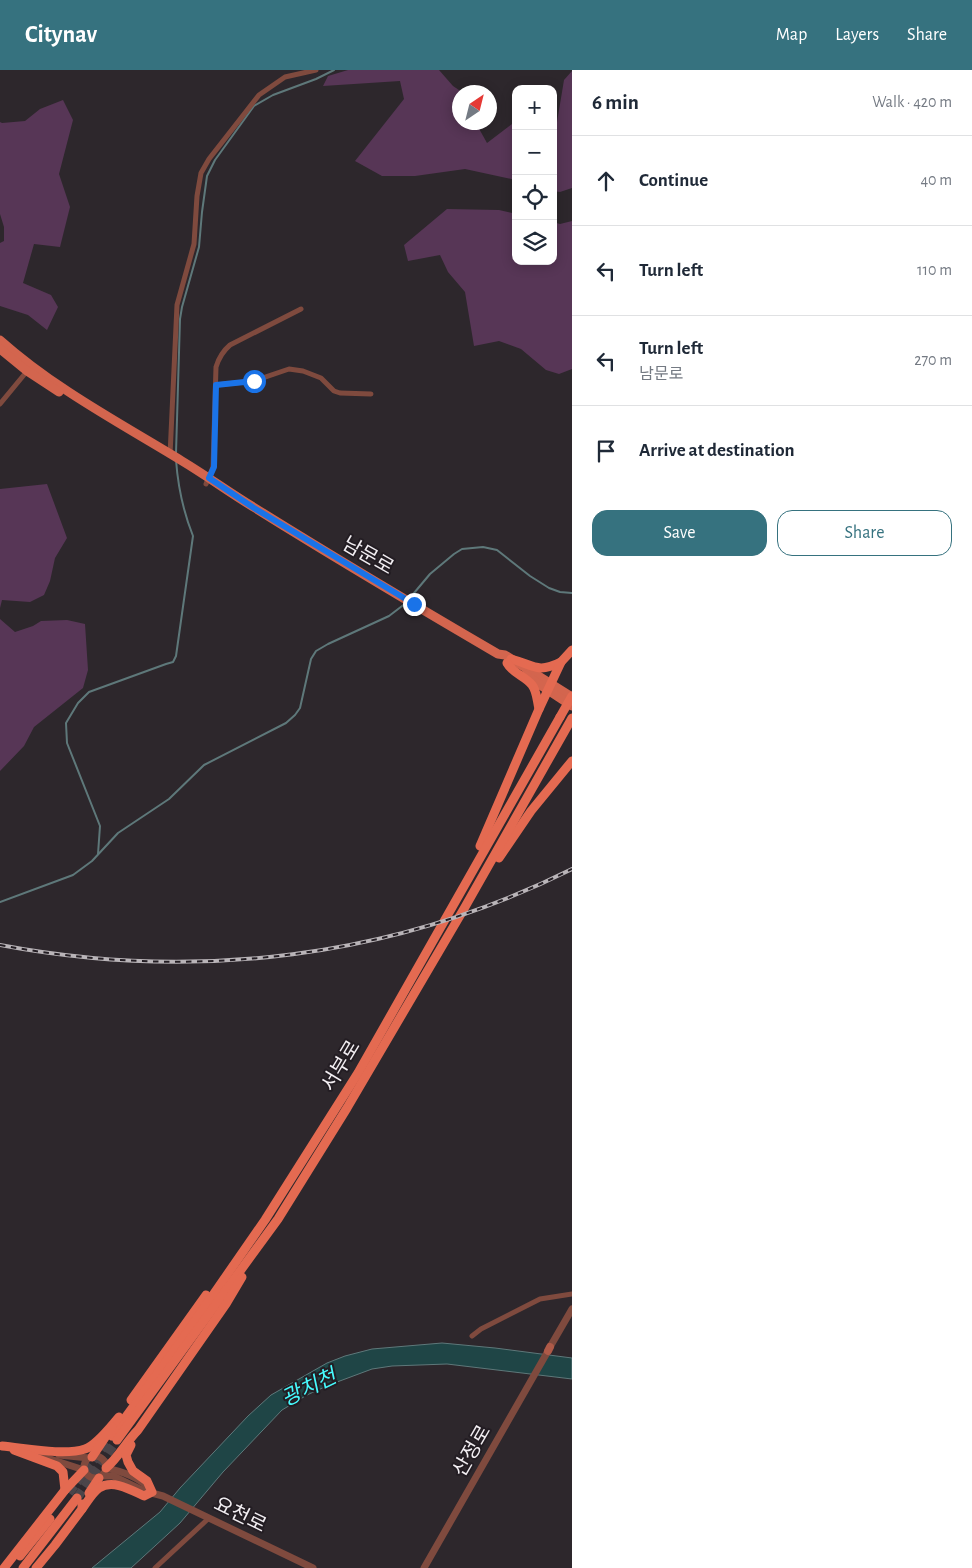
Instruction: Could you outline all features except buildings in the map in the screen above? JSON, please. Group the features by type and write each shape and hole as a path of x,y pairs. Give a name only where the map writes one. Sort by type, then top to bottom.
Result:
{"highway":[{"path":"454,902 492,822 539,709 561,662 572,650"},
{"path":"539,709 535,690 531,683 511,669 509,661 541,668 551,667 561,662"},
{"name":"서부로","path":"571,720 465,907 347,1108 278,1219 115,1438 265,1220 358,1073 572,696"},
{"path":"465,907 531,811 572,761"},
{"path":"82,1509 82,1504 103,1474 138,1430 226,1304 278,1219"},
{"path":"90,1457 202,1301 265,1220"},
{"path":"1,1446 64,1452 86,1449 101,1437 119,1417"},
{"path":"36,1568 55,1546 98,1488 108,1484 120,1486 144,1496 152,1492 147,1481 133,1472 126,1455 138,1430"},
{"path":"1,1446 57,1466 63,1472 71,1494"},
{"path":"23,1568 71,1494 84,1470"},
{"path":"4,1568 71,1494"},
{"path":"11,1568 71,1494"}],"main road":[{"name":"남문로","path":"0,340 29,368"},
{"name":"남문로","path":"0,349 69,398 174,459 207,481 219,484 221,487 498,654 505,655 509,661 550,687 572,706"},
{"name":"남문로","path":"550,687 572,696"}],"street":[{"path":"174,459 177,305 194,244 197,196 201,173 259,95 285,77 316,70"},
{"path":"207,481 214,467 216,367 218,360 230,345 301,309"},
{"path":"0,404 29,368"},
{"path":"216,385 254,381 289,369 321,378 334,391 340,393 371,394"},
{"path":"472,1336 481,1329 540,1299 549,1296 572,1294"},
{"name":"산정로","path":"424,1568 572,1309"},
{"path":"1,1446 100,1457 106,1462 103,1474 92,1478 84,1470 63,1462 1,1446"},
{"path":"84,1470 84,1464 90,1457"},
{"name":"요천로","path":"103,1474 117,1470 143,1483 152,1492 313,1568"},
{"path":"155,1568 207,1517"}],"shaded area":[{"path":"348,70 439,70 452,85 452,130 480,130 487,143 512,124 512,179 465,169 415,176 382,176 355,161 404,99 400,81 323,86 328,76"},
{"path":"572,71 572,188 560,192 557,192 557,122 564,80"},
{"path":"63,100 73,120 59,174 70,207 60,247 34,244 23,283 51,295 58,307 47,330 28,315 0,306 0,243 4,241 4,227 0,214 0,122 25,121 40,109"},
{"path":"447,209 499,210 512,213 512,265 557,265 557,223 572,221 572,369 559,374 546,370 521,349 499,341 474,346 465,292 448,272 440,255 408,261 404,245"},
{"path":"47,484 67,538 55,558 50,581 44,595 30,602 2,600 0,608 0,489"},
{"path":"0,619 15,632 41,621 67,620 85,624 88,670 83,688 34,727 24,746 0,771"}],"water":[{"name":"광치천","path":"442,1343 572,1358 572,1379 447,1364 392,1366 372,1369 329,1385 307,1395 282,1410 223,1472 180,1523 131,1568 92,1568 160,1512 248,1416 271,1395 327,1363 345,1356 372,1349"}],"waterway":[{"path":"176,453 180,319 199,247 207,176 215,160 254,106 273,95 316,79 334,70"},
{"path":"98,854 100,826 67,743 66,723 78,703 89,692 173,662 176,656 193,536 186,517 176,460"},
{"path":"409,599 430,574 454,554 462,549 483,547 497,550 530,576 549,588 560,592 572,593"},
{"path":"0,902 73,875 92,861 118,833 169,799 204,765 286,723 300,708 311,659 316,651 389,616 406,603"}],"tunnel":[{"path":"69,1493 112,1436"},
{"path":"77,1498 117,1440"}],"railway":[{"path":"0,945 74,956 147,961 220,961 293,954 364,942 435,924 504,899 572,869"}],"route":[{"path":"254,381 216,385 214,467 209,478 254,508 414,604"}]}
